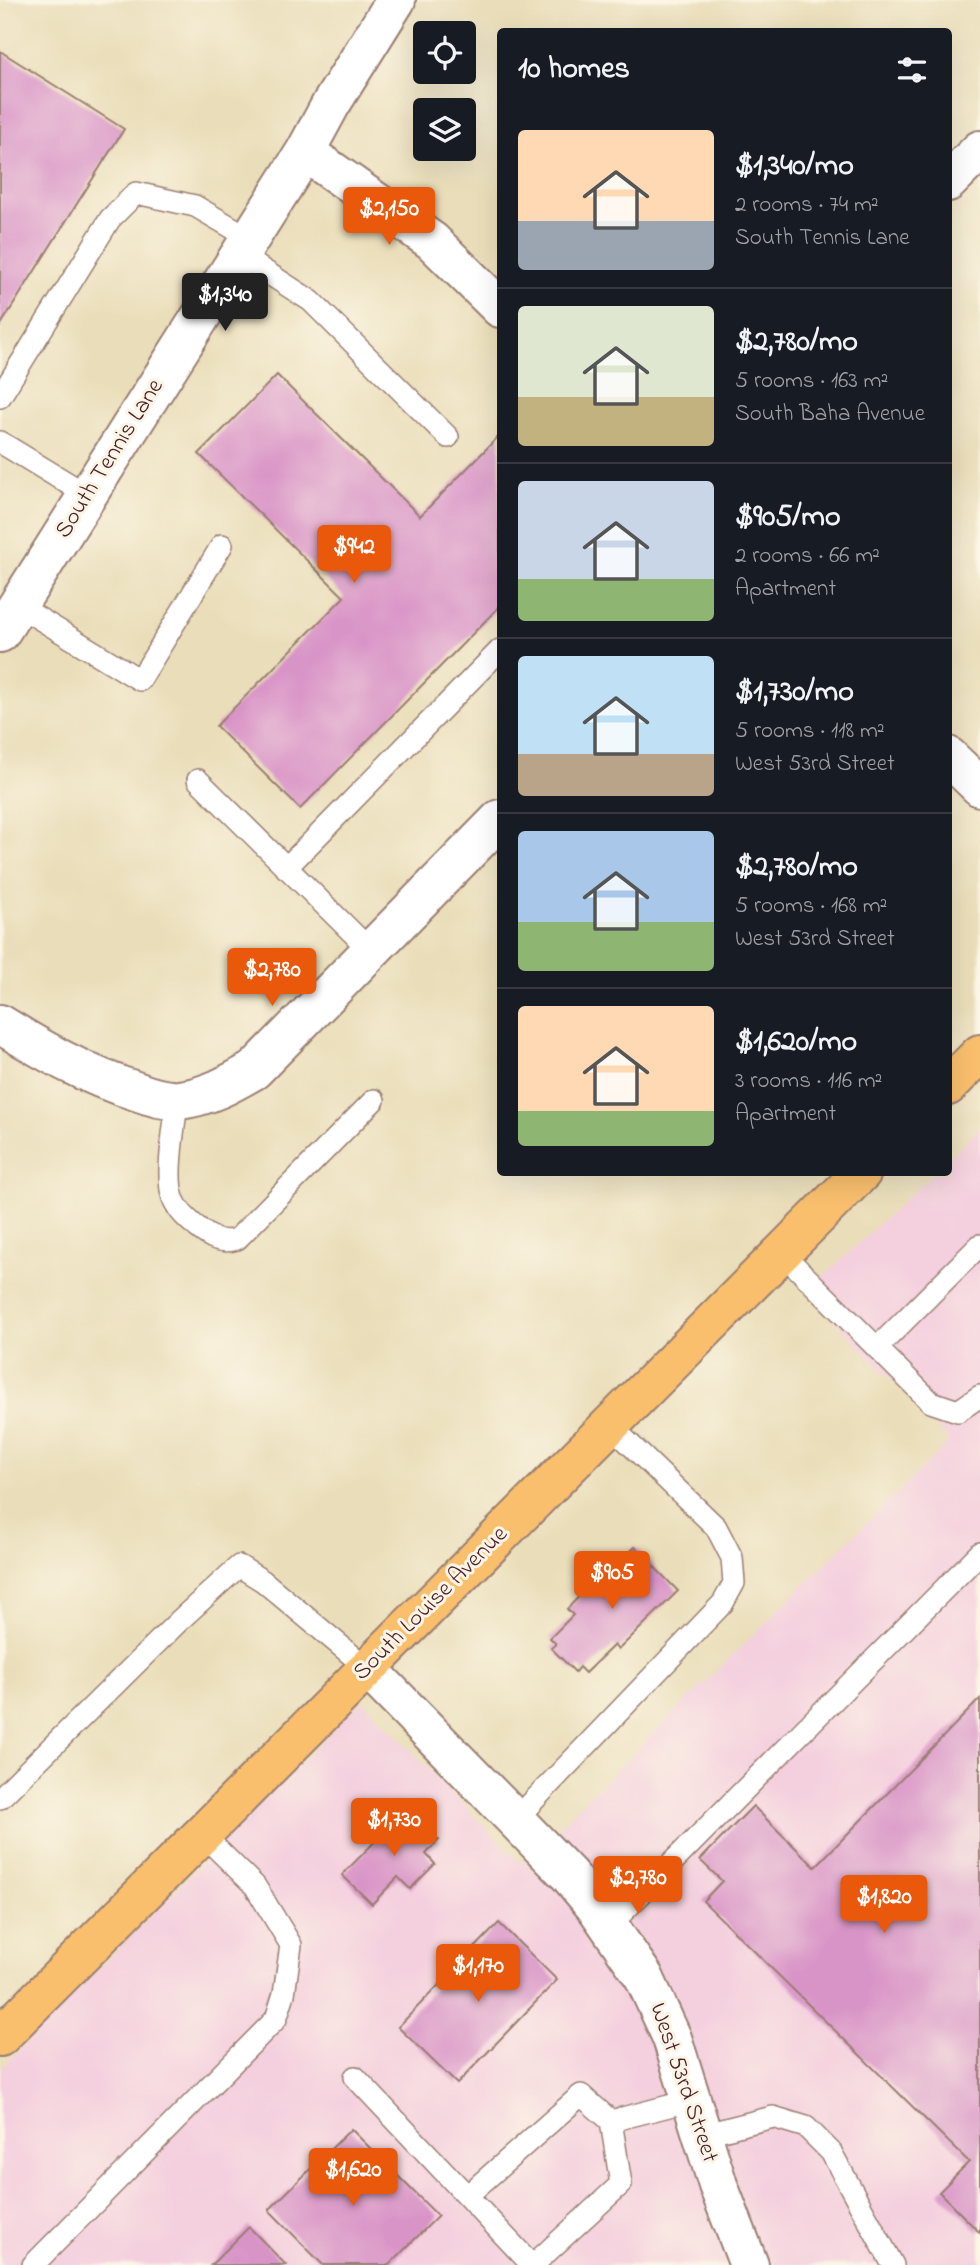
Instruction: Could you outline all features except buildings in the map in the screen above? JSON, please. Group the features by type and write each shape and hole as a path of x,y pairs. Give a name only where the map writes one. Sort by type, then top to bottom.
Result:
{"main road":[{"path":"952,1082 980,1055"},
{"name":"South Louise Avenue","path":"0,2037 858,1176"}],"street":[{"name":"South Tennis Lane","path":"9,619 305,152 331,104 396,0"},
{"path":"952,178 980,150"},
{"path":"305,152 432,241 497,305"},
{"path":"952,760 980,787"},
{"path":"0,1024 57,1058 108,1082 152,1097 177,1100 219,1090 254,1070 371,951 496,831"},
{"name":"West 53rd Street","path":"367,1668 569,1875 644,1977 672,2038 718,2185 749,2265"}],"lane":[{"path":"0,397 110,219 136,193 195,206 311,300 448,437"},
{"path":"0,442 87,495"},
{"path":"9,619 139,680 222,545"},
{"path":"286,868 497,653"},
{"path":"198,780 371,951"},
{"path":"177,1100 170,1177 173,1198 182,1215 208,1237 226,1242 237,1239 374,1100"},
{"path":"877,1348 980,1245"},
{"path":"782,1253 932,1402 958,1411 980,1396"},
{"path":"516,1820 723,1603 734,1583 732,1558 716,1527 610,1425"},
{"path":"609,1926 980,1553"},
{"path":"0,1798 181,1619 239,1566 263,1581 367,1668"},
{"path":"33,2265 276,2019 284,1994 290,1945 255,1886 202,1834"},
{"path":"355,2077 533,2265 621,2184 611,2121 581,2095 468,2196"},
{"path":"611,2121 773,2117 806,2127 831,2152 893,2265"}],"shaded area":[{"path":"980,1127 980,2265 0,2265 0,2069 362,1700 521,1864 950,1441 807,1292 930,1176 952,1176 952,1154"}]}
